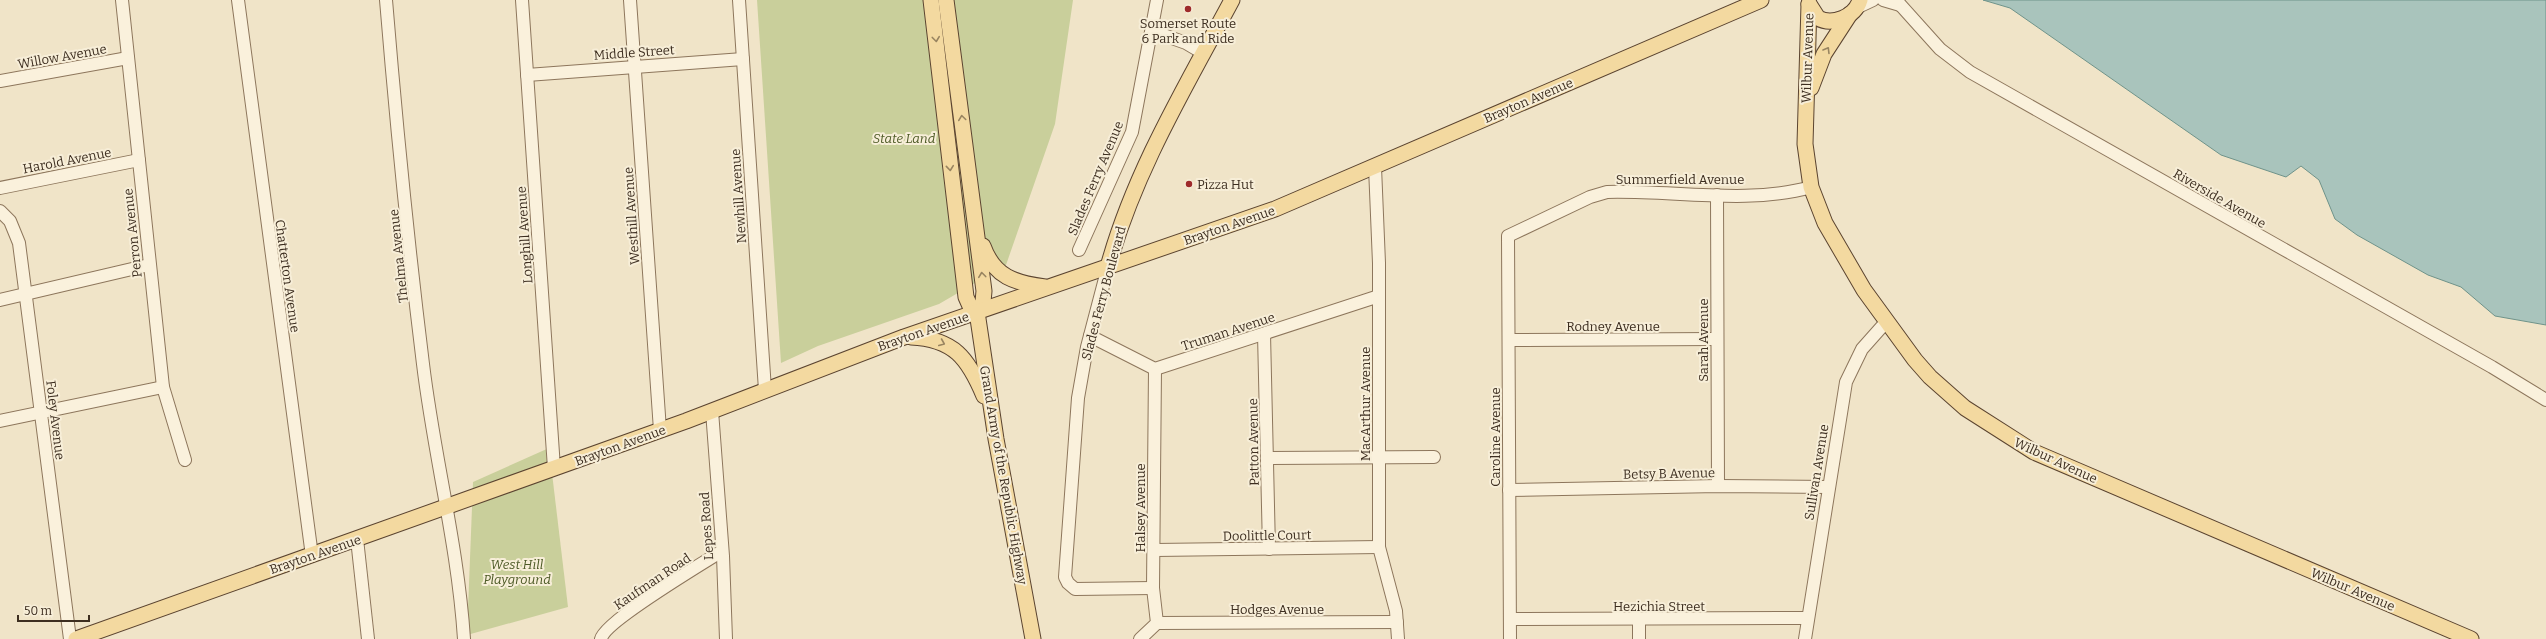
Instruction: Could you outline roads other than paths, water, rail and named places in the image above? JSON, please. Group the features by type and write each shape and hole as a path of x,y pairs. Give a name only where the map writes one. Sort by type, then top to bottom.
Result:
{"main road":[{"path":"932,0 966,297 970,306 977,312 983,302 984,291 946,0"},
{"name":"Slades Ferry Boulevard","path":"1108,267 1125,215 1147,163 1203,53 1232,0"},
{"name":"Brayton Avenue","path":"76,639 312,556 660,430 904,337 1275,209 1761,0"},
{"path":"1808,1 1815,15 1825,21 1838,20 1855,7"},
{"name":"Wilbur Avenue","path":"1808,1 1805,155 1812,187 1826,223 1844,259 1886,322 1915,360 1948,393 1990,426 2022,446 2471,639"},
{"name":"Wilbur Avenue","path":"1806,113 1820,64 1855,7"},
{"path":"976,225 985,253 1000,273 1014,282 1048,287"},
{"name":"Grand Army of the Republic Highway","path":"977,312 992,414 1033,639"},
{"path":"904,337 940,341 958,352 972,370 992,414"}],"street":[{"name":"Perron Avenue","path":"122,0 163,387 185,460"},
{"name":"Chatterton Avenue","path":"238,0 312,556"},
{"name":"Thelma Avenue","path":"386,0 423,365 448,507 462,598 464,639"},
{"name":"Longhill Avenue","path":"522,0 554,468"},
{"name":"Westhill Avenue","path":"630,0 660,430"},
{"name":"Newhill Avenue","path":"739,0 766,390"},
{"name":"Slades Ferry Avenue","path":"1079,250 1132,132 1157,0"},
{"path":"1855,7 1873,0"},
{"path":"1884,0 1898,3"},
{"name":"Riverside Avenue","path":"1898,3 1940,49 1970,72 2492,367 2546,400"},
{"path":"1152,31 1186,43 1203,53"},
{"name":"Willow Avenue","path":"0,81 128,58"},
{"name":"Middle Street","path":"527,75 743,59"},
{"name":"Harold Avenue","path":"0,188 139,160"},
{"name":"MacArthur Avenue","path":"1375,167 1379,296 1379,547 1397,622 1398,639"},
{"name":"Summerfield Avenue","path":"1508,236 1590,197 1607,192 1717,195 1794,192 1812,187"},
{"name":"Sarah Avenue","path":"1717,195 1718,486"},
{"name":"Foley Avenue","path":"0,211 10,221 19,243 70,639"},
{"name":"Caroline Avenue","path":"1508,236 1510,340 1510,639"},
{"path":"0,300 149,265"},
{"name":"Slades Ferry Boulevard","path":"1108,267 1090,336 1079,391 1075,422 1064,574 1070,585 1078,589 1153,588"},
{"name":"Truman Avenue","path":"1155,369 1379,296"},
{"name":"Sullivan Avenue","path":"1805,639 1828,487 1846,382 1862,349 1886,322"},
{"name":"Patton Avenue","path":"1264,334 1269,549"},
{"path":"1090,336 1155,369"},
{"name":"Rodney Avenue","path":"1510,340 1717,339"},
{"name":"Halsey Avenue","path":"1155,369 1155,550 1153,588 1157,623"},
{"path":"0,421 163,387"},
{"name":"Lepes Road","path":"712,411 722,551 726,639"},
{"path":"1268,458 1434,457"},
{"name":"Betsy B Avenue","path":"1509,490 1718,486 1828,487"},
{"path":"358,539 368,639"},
{"name":"Doolittle Court","path":"1155,550 1379,547"},
{"name":"Kaufman Road","path":"601,639 607,629 641,604 722,551"},
{"name":"Hezichia Street","path":"1510,619 1639,620 1808,618"},
{"path":"1639,620 1639,639"},
{"name":"Hodges Avenue","path":"1157,623 1397,622"},
{"path":"1140,639 1157,623"}],"water":[{"path":"1983,0 2546,0 2546,325 2495,316 2461,287 2428,275 2357,235 2335,219 2319,180 2301,166 2286,177 2221,155 2010,8"}],"place":[{"name":"Somerset Route 6 Park and Ride","path":"1188,9"},
{"name":"Pizza Hut","path":"1189,184"}],"park label":[{"name":"State Land","path":"904,138"},
{"name":"West Hill Playground","path":"517,572"}]}
